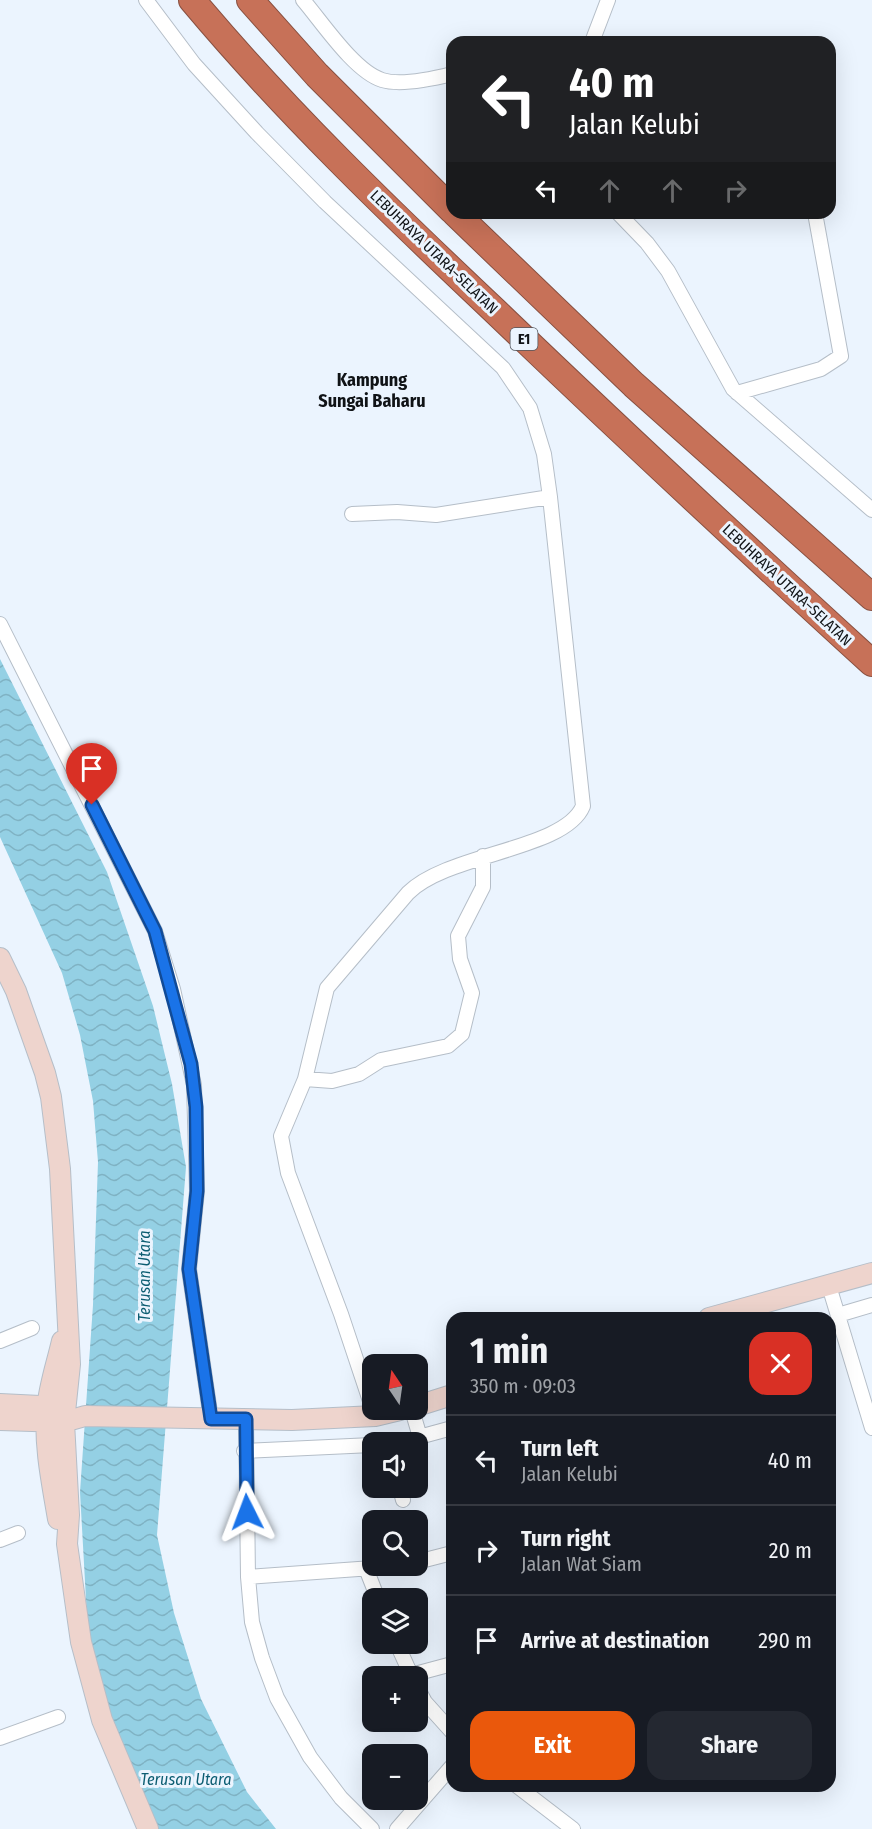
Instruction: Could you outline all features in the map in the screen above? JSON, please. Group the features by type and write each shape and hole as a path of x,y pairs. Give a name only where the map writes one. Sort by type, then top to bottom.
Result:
{"highway":[{"name":"LEBUHRAYA UTARA–SELATAN","path":"192,0 284,103 427,246 614,426 867,649"},
{"path":"250,0 317,75 446,204"},
{"path":"461,219 634,385 872,597"}],"street":[{"path":"146,0 194,64 257,133 324,202 502,368 517,386 536,422 550,497 583,806 579,817 558,831 440,872 418,884 333,979 321,1003 305,1079 285,1124 281,1145 288,1173 341,1314 362,1378"},
{"path":"303,0 350,56 376,78 399,81 446,75"},
{"path":"594,36 608,0"},
{"path":"624,219 647,243 668,271 727,380 737,393 872,510"},
{"path":"737,393 820,369 841,356 816,219"},
{"path":"352,514 397,512 436,515 550,497"},
{"path":"0,624 155,931 173,989 194,1085 197,1191 189,1269 211,1419"},
{"path":"305,1079 332,1081 359,1074 381,1060 448,1046 462,1034 472,993 460,958 458,936 483,887 483,856"},
{"path":"0,958 34,1038 51,1097 60,1169 66,1325 65,1415 48,1460 67,1544 73,1594 87,1671 102,1720 148,1829"},
{"path":"732,1312 872,1273"},
{"path":"829,1286 872,1428"},
{"path":"838,1315 872,1305"},
{"path":"0,1341 32,1328"},
{"path":"428,1403 446,1397"},
{"path":"0,1404 65,1415"},
{"path":"0,1420 65,1415 302,1420 362,1412"},
{"path":"246,1419 244,1451 248,1577 252,1622 266,1668 286,1716 310,1757 340,1798 372,1829"},
{"path":"428,1435 446,1430"},
{"path":"244,1451 362,1445"},
{"path":"0,1540 18,1533"},
{"path":"428,1559 446,1555"},
{"path":"248,1577 362,1570"},
{"path":"428,1674 446,1666"},
{"path":"428,1705 446,1725"},
{"path":"0,1738 58,1717"},
{"path":"398,1829 446,1773"},
{"path":"525,1792 573,1829"}],"water":[{"name":"Terusan Utara","path":"0,659 107,872 153,1006 172,1084 186,1167 157,1535 174,1613 201,1699 247,1792 276,1829 154,1829 113,1730 88,1635 80,1492 93,1305 98,1162 93,1101 80,1035 62,973 0,837"}],"district":[{"name":"Kampung Sungai Baharu","path":"372,390"}],"route":[{"path":"92,805 155,931 173,989 191,1064 196,1107 197,1191 189,1269 211,1419 246,1419 244,1451 247,1512"}]}
